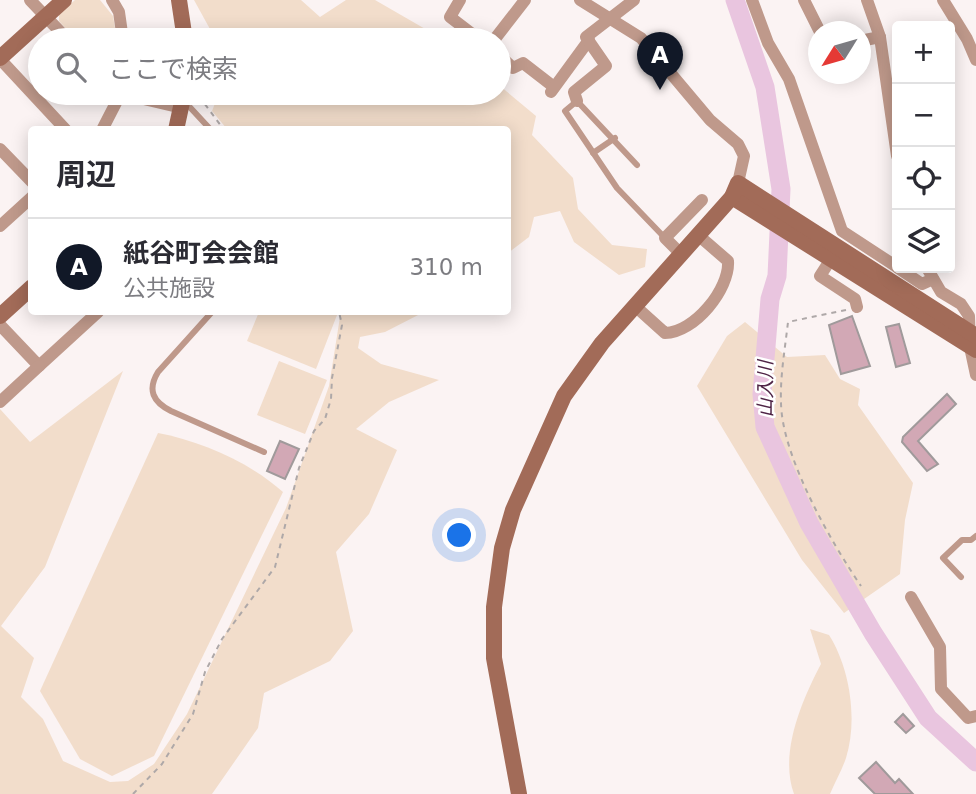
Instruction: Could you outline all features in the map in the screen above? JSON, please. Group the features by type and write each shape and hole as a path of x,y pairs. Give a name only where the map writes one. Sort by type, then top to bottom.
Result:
{"street":[{"path":"30,0 57,28"},
{"path":"34,28 64,0"},
{"path":"112,0 119,12 121,28"},
{"path":"179,0 183,28"},
{"path":"460,0 450,17 464,28"},
{"path":"503,28 525,0"},
{"path":"519,794 494,658 494,607 502,548 518,499 564,396 602,343 735,190 744,156 737,144 710,120 641,38 580,0"},
{"path":"577,101 573,92 606,66 586,37 634,0"},
{"path":"752,0 768,43 789,79 842,231 892,263"},
{"path":"804,0 814,21"},
{"path":"867,0 880,37 896,147"},
{"path":"943,0 967,38 976,60"},
{"path":"28,33 0,59 28,89"},
{"path":"871,39 880,37"},
{"path":"511,66 513,68 523,63 553,89 589,40"},
{"path":"43,105 62,126"},
{"path":"104,126 114,105"},
{"path":"177,126 185,105"},
{"path":"0,149 28,178"},
{"path":"735,190 973,342"},
{"path":"681,254 665,238 702,200"},
{"path":"0,226 28,201"},
{"path":"794,228 831,259 973,342"},
{"path":"635,306 665,333 674,333 713,304 729,275 727,261 698,235"},
{"path":"831,259 820,276 855,299 857,307"},
{"path":"906,273 922,284 930,273 942,292 961,304 968,316 976,375"},
{"path":"0,316 28,292"},
{"path":"0,402 95,315"},
{"path":"0,325 39,366"},
{"path":"911,597 940,647 942,689 968,718 976,716"}],"lane":[{"path":"637,165 615,138 590,117 577,101 565,111 617,188 665,238"},
{"path":"192,105 208,126"},
{"path":"593,153 615,138"},
{"path":"209,315 158,372 152,382 151,392 161,406 264,452"},
{"path":"961,577 943,558 962,540 971,540 976,536"}],"path":[{"path":"194,105 219,126"},
{"path":"857,307 788,322 780,405 786,437 806,489 861,586"},
{"path":"133,794 169,754 193,714 205,672 222,639 275,567 299,468 314,431 326,419 342,325 340,315"}],"shaded area":[{"path":"75,0 100,0 113,16 115,28 65,28 59,21 59,14"},
{"path":"194,0 301,0 320,17 346,0 375,0 424,28 209,28"},
{"path":"511,95 536,116 532,135 573,178 578,209 612,245 647,249 645,267 619,275 574,242 560,211 534,217 529,237 511,251 511,126 224,126 212,111 214,105 511,105"},
{"path":"258,315 337,315 316,369 247,341"},
{"path":"339,315 418,315 385,332 360,337 358,348 381,364 439,380 389,402 356,429 397,450 369,514 336,552 353,631 330,661 264,693 258,728 212,794 0,794 0,409 30,442 123,371 45,567 1,626 34,658 21,697 43,719 63,761 110,782 128,781 154,764 187,714 286,508 329,386"},
{"path":"745,322 787,357 825,355 840,379 860,389 858,405 913,483 905,520 900,574 844,613 802,560 697,386 727,336"},
{"path":"279,361 327,380 305,434 257,415"},
{"path":"158,433 225,455 256,472 283,492 154,756 112,776 80,759 40,691"},
{"path":"810,629 829,635 842,663 850,695 850,743 830,794 794,794 790,778 789,761 795,727 821,664"}],"building":[{"path":"852,316 870,366 841,374 829,325"},
{"path":"899,324 910,363 896,367 886,327"},
{"path":"947,394 956,404 918,441 938,464 927,471 902,442 903,437"},
{"path":"280,441 299,449 285,479 267,471"},
{"path":"903,714 914,726 906,733 895,722"},
{"path":"876,762 895,783 899,779 913,794 875,794 859,778"}],"waterway":[{"name":"山入川","path":"735,0 765,87 781,189 777,276 770,299 762,394 765,427 809,523 873,633 928,718 976,762"}],"place":[{"name":"紙谷町会会館","path":"660,90"}]}
